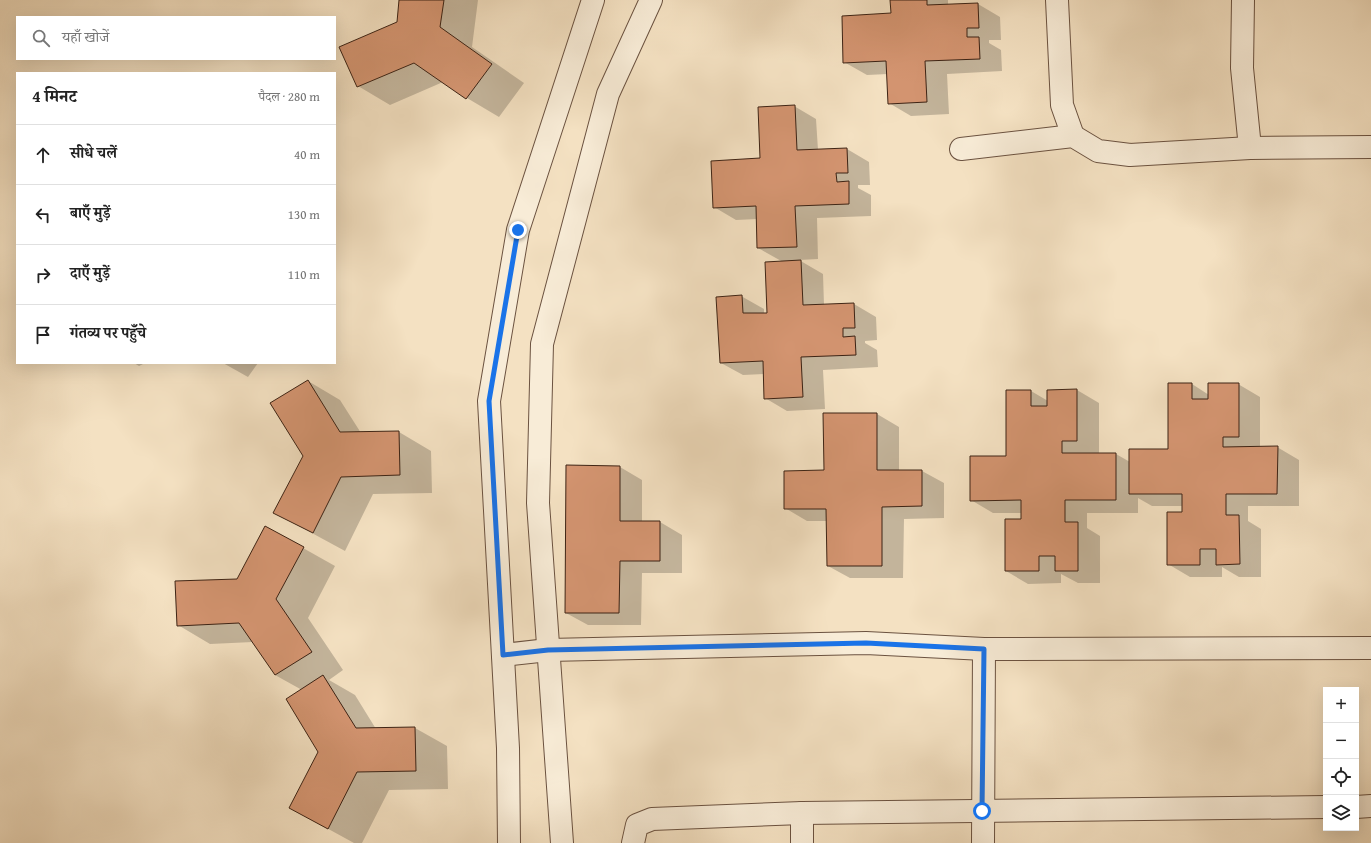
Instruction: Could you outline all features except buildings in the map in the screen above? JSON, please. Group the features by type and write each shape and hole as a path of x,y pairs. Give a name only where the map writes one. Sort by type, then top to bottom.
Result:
{"street":[{"path":"510,843 508,748 489,401 518,230 593,0"},
{"path":"562,843 538,503 542,344 608,94 651,0"},
{"path":"1057,0 1062,105 1073,136"},
{"path":"1243,0 1242,68 1250,148"},
{"path":"960,149 1073,136 1098,151 1130,155 1250,148 1371,147"},
{"path":"503,655 548,650 866,643 984,649 1371,648"},
{"path":"983,843 984,649"},
{"path":"1359,807 1371,806"},
{"path":"633,843 638,825 652,819 802,813 1323,807"},
{"path":"802,813 802,843"}],"route":[{"path":"518,230 489,401 503,655 548,650 866,643 984,649 982,811"}]}
